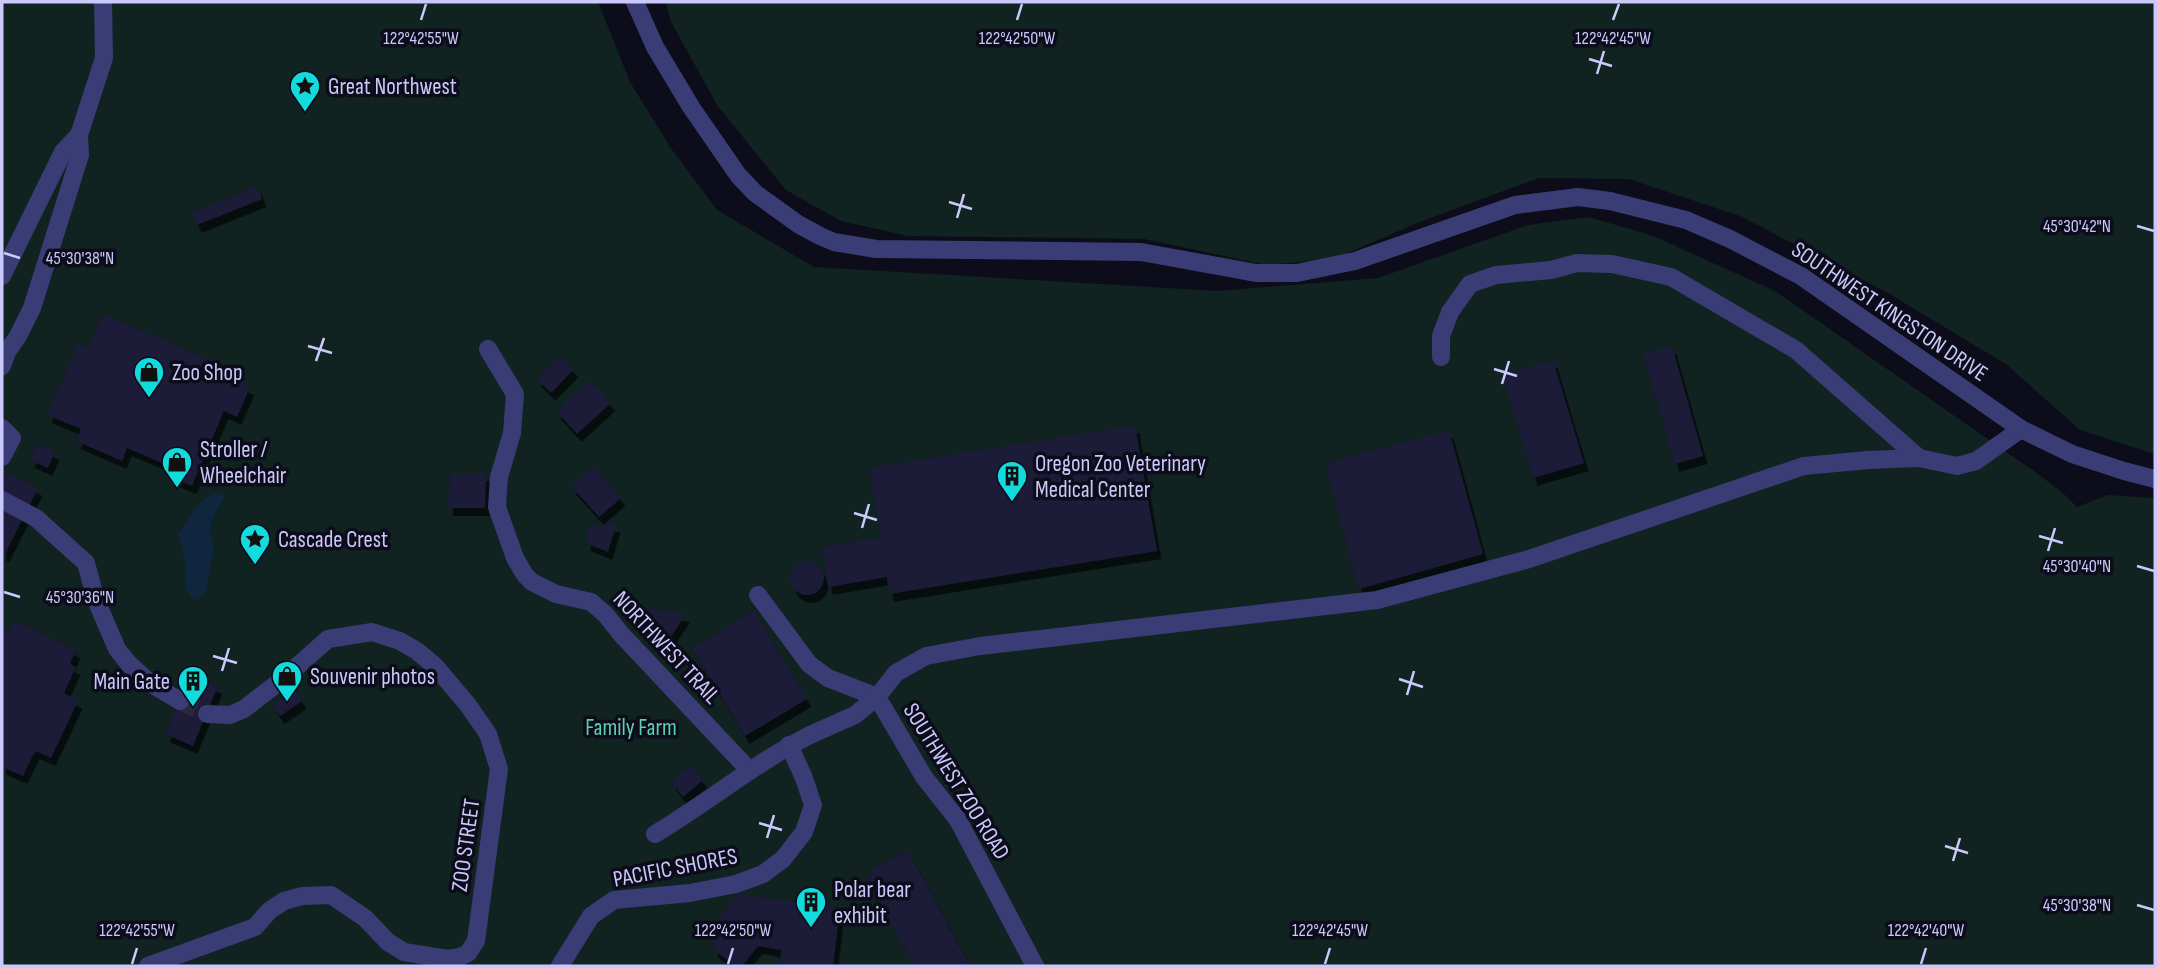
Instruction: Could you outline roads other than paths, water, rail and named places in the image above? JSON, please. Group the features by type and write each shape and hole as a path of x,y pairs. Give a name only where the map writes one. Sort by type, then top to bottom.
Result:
{"street":[{"path":"4,355 18,336 32,308 80,155 79,135 104,58 103,2"},
{"name":"SOUTHWEST KINGSTON DRIVE","path":"635,2 656,47 691,107 738,175 755,193 775,208 834,242 876,249 1141,251 1256,272 1297,273 1355,261 1515,205 1578,197 1610,201 1686,220 1730,239 1801,276 2021,429 2072,454 2155,479"},
{"path":"2,276 64,152 79,135"},
{"path":"1441,357 1441,337 1450,312 1471,284 1496,275 1550,270 1577,263 1612,264 1671,277 1796,350 1920,458"},
{"name":"NORTHWEST TRAIL","path":"488,349 515,394 512,433 499,477 497,507 515,558 525,575 532,582 556,594 591,602 605,614 750,771"},
{"path":"2,428 12,438 2,457"},
{"path":"654,834 789,745 855,715 877,696 896,673 926,656 980,646 1377,600 1529,559 1804,466 1920,458 1957,466 1976,461 2021,429"},
{"path":"2,500 36,518 86,563 96,600 117,649 150,683 180,701"},
{"path":"758,595 809,664 828,678 877,696"},
{"name":"ZOO STREET","path":"148,966 254,927 269,911 284,901 302,896 331,895 365,918 388,942 404,953 448,959 460,957 468,953 476,940 499,769 488,734 468,705 435,666 417,650 372,632 328,639 244,709 230,715 207,714"},
{"name":"SOUTHWEST ZOO ROAD","path":"877,696 924,777 958,820 1035,966"},
{"name":"PACIFIC SHORES","path":"559,966 591,916 614,900 690,893 736,884 763,874 783,859 804,832 813,805 789,745"}],"water":[{"path":"216,493 222,493 224,497 210,530 214,546 206,590 197,601 191,597 185,585 186,567 178,534 202,501"}],"tunnel":[{"path":"180,701 207,714"}],"place":[{"name":"Great Northwest","path":"305,113"},
{"name":"Zoo Shop","path":"149,399"},
{"name":"Stroller / Wheelchair","path":"177,489"},
{"name":"Oregon Zoo Veterinary Medical Center","path":"1012,503"},
{"name":"Cascade Crest","path":"255,566"},
{"name":"Souvenir photos","path":"287,703"},
{"name":"Main Gate","path":"193,708"},
{"name":"Polar bear exhibit","path":"811,929"}],"park label":[{"name":"Family Farm","path":"631,727"}]}
